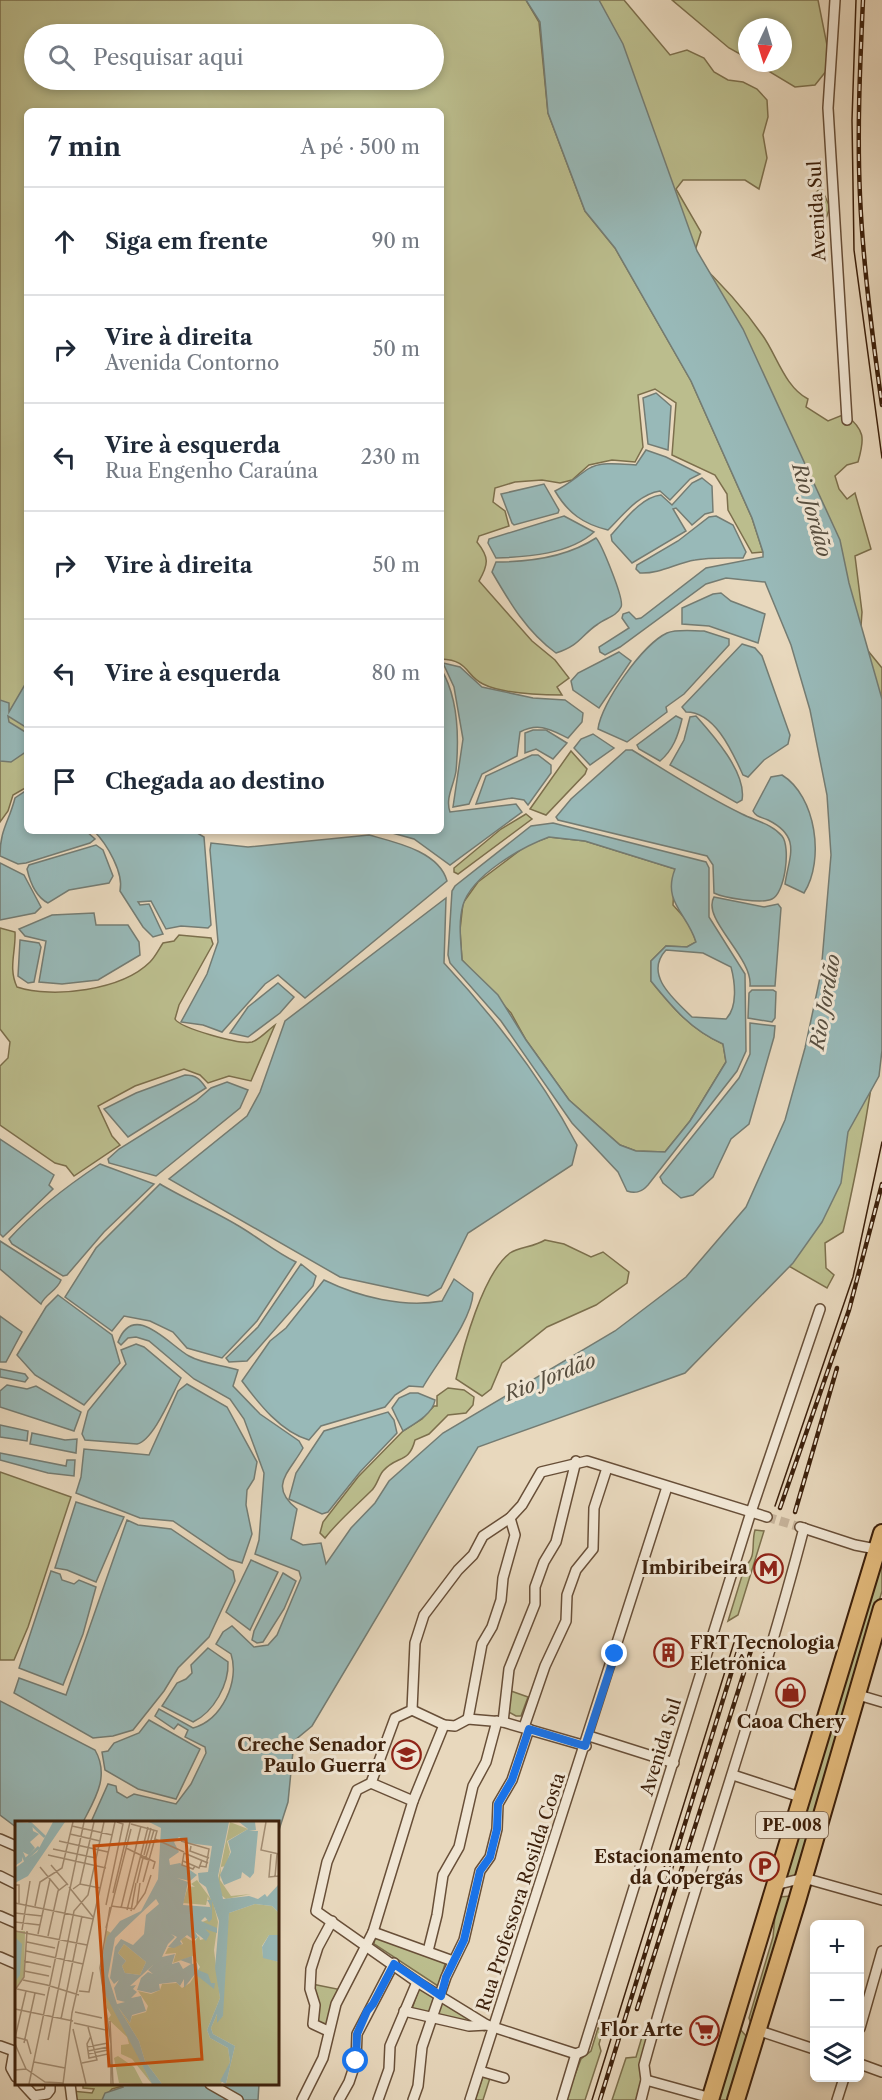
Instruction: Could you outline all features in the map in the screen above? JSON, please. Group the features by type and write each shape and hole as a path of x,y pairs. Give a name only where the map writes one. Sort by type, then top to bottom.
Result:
{"highway":[{"name":"PE-008","path":"710,2099 800,1797 879,1551 882,1533"},
{"name":"PE-008","path":"736,2100 804,1878 855,1694 882,1608"},
{"path":"757,2030 749,2026 745,2018 763,1955 765,1916"}],"street":[{"name":"Avenida Sul","path":"835,0 828,108 847,420"},
{"name":"Avenida Sul","path":"562,2100 576,2054 583,2051 751,1512 820,1309"},
{"path":"412,1710 414,1650 422,1620 458,1570 473,1555 483,1536 510,1518 522,1505 541,1472 576,1461 587,1461 767,1516"},
{"path":"428,1952 443,1875 459,1847 473,1786 486,1762 500,1721 509,1669 535,1604 535,1587 544,1562 556,1542 576,1461"},
{"path":"413,2100 418,2086 422,2047 453,1961 464,1940 480,1871 490,1857 497,1829 498,1804 512,1780 545,1666 566,1621 567,1594 576,1570 593,1549 594,1508 607,1468"},
{"name":"Rua Professora Rosilda Costa","path":"470,2100 480,2071 490,2026 589,1736 667,1487"},
{"path":"468,1719 479,1655 501,1600 503,1578 515,1535 510,1518"},
{"path":"497,1527 515,1535"},
{"path":"641,2100 646,2080 644,2065 668,1976 733,1775 802,1528 879,1551"},
{"path":"855,1694 882,1702"},
{"path":"412,1710 444,1725 455,1726 468,1719 500,1721 585,1746"},
{"path":"412,1710 395,1718 371,1783 357,1790 324,1872 315,1908 417,1982 490,2026 576,2054"},
{"path":"302,2100 323,2058 336,2004 373,1932 413,1801 444,1725"},
{"path":"589,1736 674,1763"},
{"path":"733,1775 800,1797"},
{"path":"371,1783 413,1801"},
{"path":"0,1839 15,1846"},
{"path":"0,1876 15,1884"},
{"path":"775,1885 804,1878 882,1900"},
{"path":"0,1916 15,1923"},
{"path":"328,2031 313,2024 315,2005 310,1978 318,1947 332,1921"},
{"path":"373,1932 453,1961"},
{"path":"864,2018 877,1986 882,1951"},
{"path":"0,1958 15,1964"},
{"path":"339,2100 349,2082 356,2061 357,2034 367,2011 394,1964"},
{"path":"378,2100 388,2069 390,2046 417,1982"},
{"path":"404,2011 469,2026 490,2026"},
{"path":"757,2030 810,2048"},
{"path":"0,2046 15,2046 11,2068 15,2075"},
{"path":"864,2065 882,2072"},
{"path":"480,2071 504,2078"},
{"path":"646,2080 710,2099"},
{"path":"837,2100 843,2082"},
{"path":"24,2085 34,2096 47,2094 50,2087"},
{"path":"70,2085 72,2100"},
{"path":"212,2085 238,2100"}],"green space":[{"path":"0,0 526,0 539,22 548,113 585,211 615,248 691,381 752,518 763,552 752,553 728,510 727,494 715,475 672,455 676,403 655,389 638,395 643,447 635,462 612,460 589,465 572,480 560,483 542,480 515,482 495,488 493,502 505,511 509,526 479,536 477,542 486,556 486,565 479,581 532,641 555,660 569,678 557,687 562,695 522,693 483,684 462,665 444,659 444,108 24,108 24,789 13,795 8,811 0,822"},
{"path":"588,0 624,0 670,55 687,50 704,58 714,72 728,80 743,82 757,89 767,100 768,117 763,135 767,158 759,189 745,180 683,180 676,189 701,232 693,257 712,275 755,325 787,379 800,394 808,399 806,407 828,421 845,414 862,435 858,462 847,465 835,476 839,489 847,499 855,493 871,549 855,556 862,612 860,641 882,668 882,788 860,682 835,592 834,560 815,507 669,216 601,27"},
{"path":"672,0 818,0 831,65 815,85 795,87 770,72 792,72 792,18 738,18 738,53"},
{"path":"821,188 830,207 824,224 815,218 814,194"},
{"path":"571,751 587,769 585,774 546,815 530,809"},
{"path":"526,814 532,819 458,874 454,872 454,868 501,829"},
{"path":"549,837 585,841 675,869 673,905 690,924 696,942 687,947 666,946 651,961 651,981 692,1025 723,1044 726,1062 690,1121 665,1152 636,1151 620,1145 569,1100 526,1040 511,1013 462,960 460,930 463,903 478,882 527,845"},
{"path":"0,928 15,932 13,973 17,987 49,992 86,990 138,972 150,962 163,943 174,941 179,935 211,938 213,944 179,1005 175,1019 198,1031 245,1042 255,1041 275,1025 251,1081 229,1076 208,1083 200,1075 184,1069 135,1086 98,1106 112,1136 120,1145 74,1176 66,1166 55,1163 0,1125 0,1066 8,1058 10,1042 0,1029"},
{"path":"882,1000 866,1117 843,1232 825,1243 826,1268 834,1275 827,1288 780,1261"},
{"path":"545,1240 564,1244 591,1257 603,1252 629,1272 627,1283 596,1305 547,1327 502,1363 491,1389 482,1396 456,1379 469,1331 483,1293 500,1263 510,1253"},
{"path":"448,1388 464,1390 474,1397 473,1405 466,1413 448,1415 429,1434 415,1440 409,1453 383,1471 373,1489 325,1538 320,1533 323,1522 358,1477 403,1431 437,1406 437,1396"},
{"path":"0,1472 71,1497 28,1627 14,1660 0,1660"},
{"path":"755,1530 764,1531 738,1615 728,1621 745,1566 751,1558"},
{"path":"882,1555 882,1591 799,1877 781,1880"},
{"path":"511,1691 528,1697 521,1716 507,1711"},
{"path":"790,1896 751,2024 749,2018 773,1937 776,1905 780,1897"},
{"path":"375,1937 446,1961 438,1986 374,1944"},
{"path":"312,1984 342,1990 327,2029 315,2024"},
{"path":"422,1987 485,2031 412,2009 419,1988"},
{"path":"598,2028 603,2030 599,2044 601,2051 585,2100 565,2100 581,2059 591,2051"},
{"path":"739,2028 747,2037 727,2100 717,2100"},
{"path":"644,2030 648,2032 640,2068 643,2081 637,2100 612,2100 626,2058 636,2057"},
{"path":"483,2076 490,2078 483,2100 475,2100"},
{"path":"83,2085 123,2086 112,2089 102,2100 74,2100 72,2091 92,2093 94,2089 83,2088"}],"water":[{"name":"Rio Jordão","path":"526,0 599,0 623,44 697,251 743,329 840,540 849,583 882,699 882,1050 879,1076 848,1132 841,1183 822,1222 793,1263 685,1373 478,1447 312,1726 294,1741 288,1802 279,1830 279,1821 91,1821 108,1784 116,1786 117,1792 127,1798 134,1794 176,1804 191,1784 206,1753 205,1747 185,1737 188,1730 178,1724 174,1729 155,1716 159,1709 193,1728 212,1717 226,1698 233,1676 231,1654 216,1644 223,1632 232,1626 254,1647 268,1645 277,1635 301,1578 299,1571 255,1554 259,1540 264,1473 244,1419 230,1399 194,1379 149,1341 136,1337 128,1338 121,1345 118,1342 125,1330 133,1325 142,1325 195,1359 238,1370 233,1386 260,1414 299,1441 303,1448 287,1472 282,1486 288,1501 297,1509 291,1539 303,1545 321,1543 326,1564 351,1528 375,1503 389,1481 443,1433 615,1331 686,1277 746,1207 785,1120 805,1048 821,973 831,855 827,795 810,710 791,645 765,582 726,578 706,584 620,647 605,655 600,652 599,647 629,628 622,618 623,614 629,612 636,619 641,618 706,568 763,557 763,552 752,518 691,381 615,248 585,211 548,113 540,22"},
{"path":"656,393 671,406 668,450 648,444 643,398"},
{"path":"646,450 700,474 690,479 670,500 660,491 645,496 608,530 577,516 565,506 555,491 593,466 636,465"},
{"path":"702,478 712,486 713,512 705,514 692,525 676,508 673,509 686,531 632,563 612,541 611,535 633,511 647,500 661,495 672,505 692,483"},
{"path":"544,484 559,510 558,513 514,525 501,494"},
{"path":"564,516 594,532 561,550 521,557 496,558 488,543 489,539"},
{"path":"716,516 733,525 746,552 743,558 688,561 647,573 640,573 636,569 637,565 678,541 709,517"},
{"path":"596,538 616,583 621,607 617,613 592,628 576,643 556,653 528,626 492,572 496,562 522,561 561,554"},
{"path":"721,593 731,601 765,614 758,643 709,626 682,624 682,608 713,594"},
{"path":"704,631 729,639 729,645 684,694 666,707 667,712 627,742 598,729 615,690 635,661 657,639 671,632"},
{"path":"742,644 755,648 762,656 790,735 788,744 764,760 748,777 743,775 734,755 714,726 706,718 686,712 682,707"},
{"path":"619,652 631,661 599,708 573,690 571,681 578,673"},
{"path":"444,663 460,667 482,687 533,698 565,700 583,713 582,722 568,738 539,727 520,732 517,756 482,774 469,804 453,807 463,739 454,687"},
{"path":"444,674 454,705 457,732 456,771 449,797 450,812 516,804 522,812 450,865 414,839 396,834 444,834"},
{"path":"24,686 24,726 8,716 9,722 24,731 24,753 11,762 0,761 0,700 9,703 9,712"},
{"path":"676,716 682,719 677,737 660,761 639,749 637,745"},
{"path":"696,716 734,767 742,789 742,800 737,803 670,765 684,740 690,717"},
{"path":"533,730 546,730 567,743 553,759 536,749 525,753 525,733"},
{"path":"593,734 614,748 590,765 574,748 581,739"},
{"path":"626,750 632,750 714,800 778,832 785,842 786,859 783,879 777,895 772,899 760,901 719,895 714,893 713,865 707,856 558,820 556,817 571,799"},
{"path":"532,755 538,755 551,765 551,773 528,805 524,800 512,798 476,804 486,776"},
{"path":"782,775 794,785 803,798 814,830 814,864 804,893 785,884 791,848 786,833 779,826 757,816 753,811 771,777"},
{"path":"24,792 24,834 89,834 95,839 90,843 26,863 18,864 0,856 3,832 15,798"},
{"path":"553,823 706,862 709,868 709,917 745,974 746,1051 737,1071 648,1185 639,1192 627,1191 618,1172 572,1123 501,1021 450,963 448,955 452,891 455,886 531,826","holes":["549,837 585,841 675,869 672,880 674,899 696,942 687,947 666,946 651,961 651,981 692,1025 723,1044 726,1062 690,1121 665,1152 636,1151 620,1145 569,1100 526,1040 498,995 462,960 461,919 463,905 468,894 476,883 499,864","666,950 703,953 731,967 734,1001 726,1019 692,1017 670,995 660,978 658,969 660,959"]},
{"path":"96,834 199,834 204,837 211,925 208,928 181,926 166,929 151,901 138,902 140,905 149,904 163,934 153,937 143,927 120,891 121,884 117,868"},
{"path":"369,835 403,845 425,855 435,862 447,881 305,998 278,975 265,984 222,1032 203,1025 181,1022 207,974 218,942 211,843 248,847"},
{"path":"96,845 103,850 113,876 109,883 69,890 48,903 40,897 30,879 27,869 29,865"},
{"path":"0,863 24,875 41,907 35,913 0,920"},
{"path":"714,897 764,907 778,904 781,908 775,986 750,986 749,975 744,963 715,916 712,906"},
{"path":"446,898 444,963 481,1005 533,1073 577,1145 572,1165 468,1233 441,1288 428,1296 340,1277 169,1179 247,1116 260,1092 285,1021"},
{"path":"94,913 96,925 128,925 139,942 140,955 98,980 62,984 39,982 46,941 25,936 19,929 52,915"},
{"path":"20,940 39,943 41,947 34,982 28,983 18,976"},
{"path":"278,983 294,997 280,1013 248,1037 230,1033 248,1007"},
{"path":"752,990 776,992 775,1018 772,1022 748,1018 749,993"},
{"path":"750,1023 775,1026 774,1037 749,1124 731,1139 713,1177 693,1195 681,1198 663,1183 660,1177 739,1078 750,1054"},
{"path":"185,1075 197,1078 206,1088 128,1137 104,1109 136,1093"},
{"path":"227,1082 248,1090 240,1108 156,1176 109,1163 108,1159 119,1149 196,1101 211,1088"},
{"path":"0,1139 54,1175 49,1185 53,1189 3,1237 0,1234"},
{"path":"100,1164 154,1184 104,1232 67,1275 63,1276 12,1244 9,1239 41,1208"},
{"path":"160,1184 228,1220 296,1262 257,1321 222,1358 187,1348 173,1332 150,1321 124,1316 112,1331 65,1297 96,1248"},
{"path":"0,1241 61,1280 41,1304 0,1269"},
{"path":"301,1264 316,1276 313,1286 247,1361 229,1362 226,1358 258,1327"},
{"path":"454,1279 473,1293 467,1316 423,1387 409,1386 395,1395 385,1407 321,1426 309,1440 280,1424 263,1408 242,1381 270,1341 286,1328 324,1280 382,1300 427,1303 442,1301"},
{"path":"58,1295 112,1335 120,1363 84,1405 35,1375 17,1355 46,1307"},
{"path":"0,1316 22,1332 6,1362 0,1362"},
{"path":"136,1344 144,1347 181,1378 162,1416 150,1434 137,1444 85,1440 82,1434 88,1411 126,1364 121,1350"},
{"path":"0,1369 25,1374 28,1378 25,1382 0,1377"},
{"path":"187,1384 227,1407 257,1462 254,1479 247,1490 246,1505 252,1534 242,1563 229,1559 173,1521 140,1518 76,1493 81,1477 84,1449 149,1455 178,1391"},
{"path":"7,1385 27,1389 36,1386 81,1412 74,1431 0,1407 0,1391"},
{"path":"410,1393 418,1393 435,1400 427,1414 403,1431 392,1408 399,1398"},
{"path":"388,1412 394,1420 397,1433 360,1472 328,1512 322,1514 289,1499 296,1473 324,1431"},
{"path":"0,1425 28,1431 27,1441 0,1437"},
{"path":"32,1433 65,1440 77,1439 76,1453 30,1444"},
{"path":"0,1453 66,1466 67,1460 75,1460 74,1476 48,1473 0,1460"},
{"path":"76,1502 124,1517 96,1582 67,1570 55,1568"},
{"path":"127,1520 138,1525 171,1529 233,1571 235,1581 209,1637 178,1668 164,1691 133,1730 113,1736 93,1738 14,1693 19,1678 66,1695"},
{"path":"251,1560 278,1572 250,1630 226,1612"},
{"path":"51,1571 60,1574 62,1580 74,1584 79,1580 96,1587 83,1634 63,1685 19,1668"},
{"path":"283,1573 296,1581 284,1609 263,1642 257,1643 252,1640 254,1631"},
{"path":"208,1648 228,1662 228,1670 223,1688 214,1704 193,1722 162,1706 177,1683 192,1673 191,1665"},
{"path":"0,1701 95,1750 101,1769 101,1778 96,1796 84,1821 15,1821 15,1826 0,1815"},
{"path":"149,1720 200,1749 176,1799 138,1789 105,1770 102,1752 108,1751 114,1743 139,1733"},
{"path":"122,2085 259,2085 258,2100 102,2100 105,2093 123,2087"}],"tunnel":[{"path":"767,1517 800,1527"}],"tram line":[{"path":"856,0 852,120 854,250 882,458"},
{"path":"775,1506 853,1277 882,1142"},
{"path":"592,2100 736,1636"}],"railway":[{"path":"863,0 859,123 860,196 868,300 882,405"},
{"path":"780,1508 849,1310 882,1184"},
{"path":"795,1512 837,1368"},
{"path":"600,2100 742,1638"},
{"path":"637,2009 754,1641"}],"place":[{"name":"Imbiribeira","path":"769,1568"},
{"name":"FRT Tecnologia Eletrônica","path":"669,1653"},
{"name":"Caoa Chery","path":"791,1693"},
{"name":"Creche Senador Paulo Guerra","path":"407,1755"},
{"name":"Estacionamento da Copergás","path":"764,1867"},
{"name":"Flor Arte","path":"704,2030"}],"route":[{"path":"356,2061 357,2034 367,2011 394,1964 417,1982 441,1996 446,1977 464,1940 480,1871 490,1857 497,1829 498,1804 512,1780 529,1729 585,1746 615,1654"}]}
